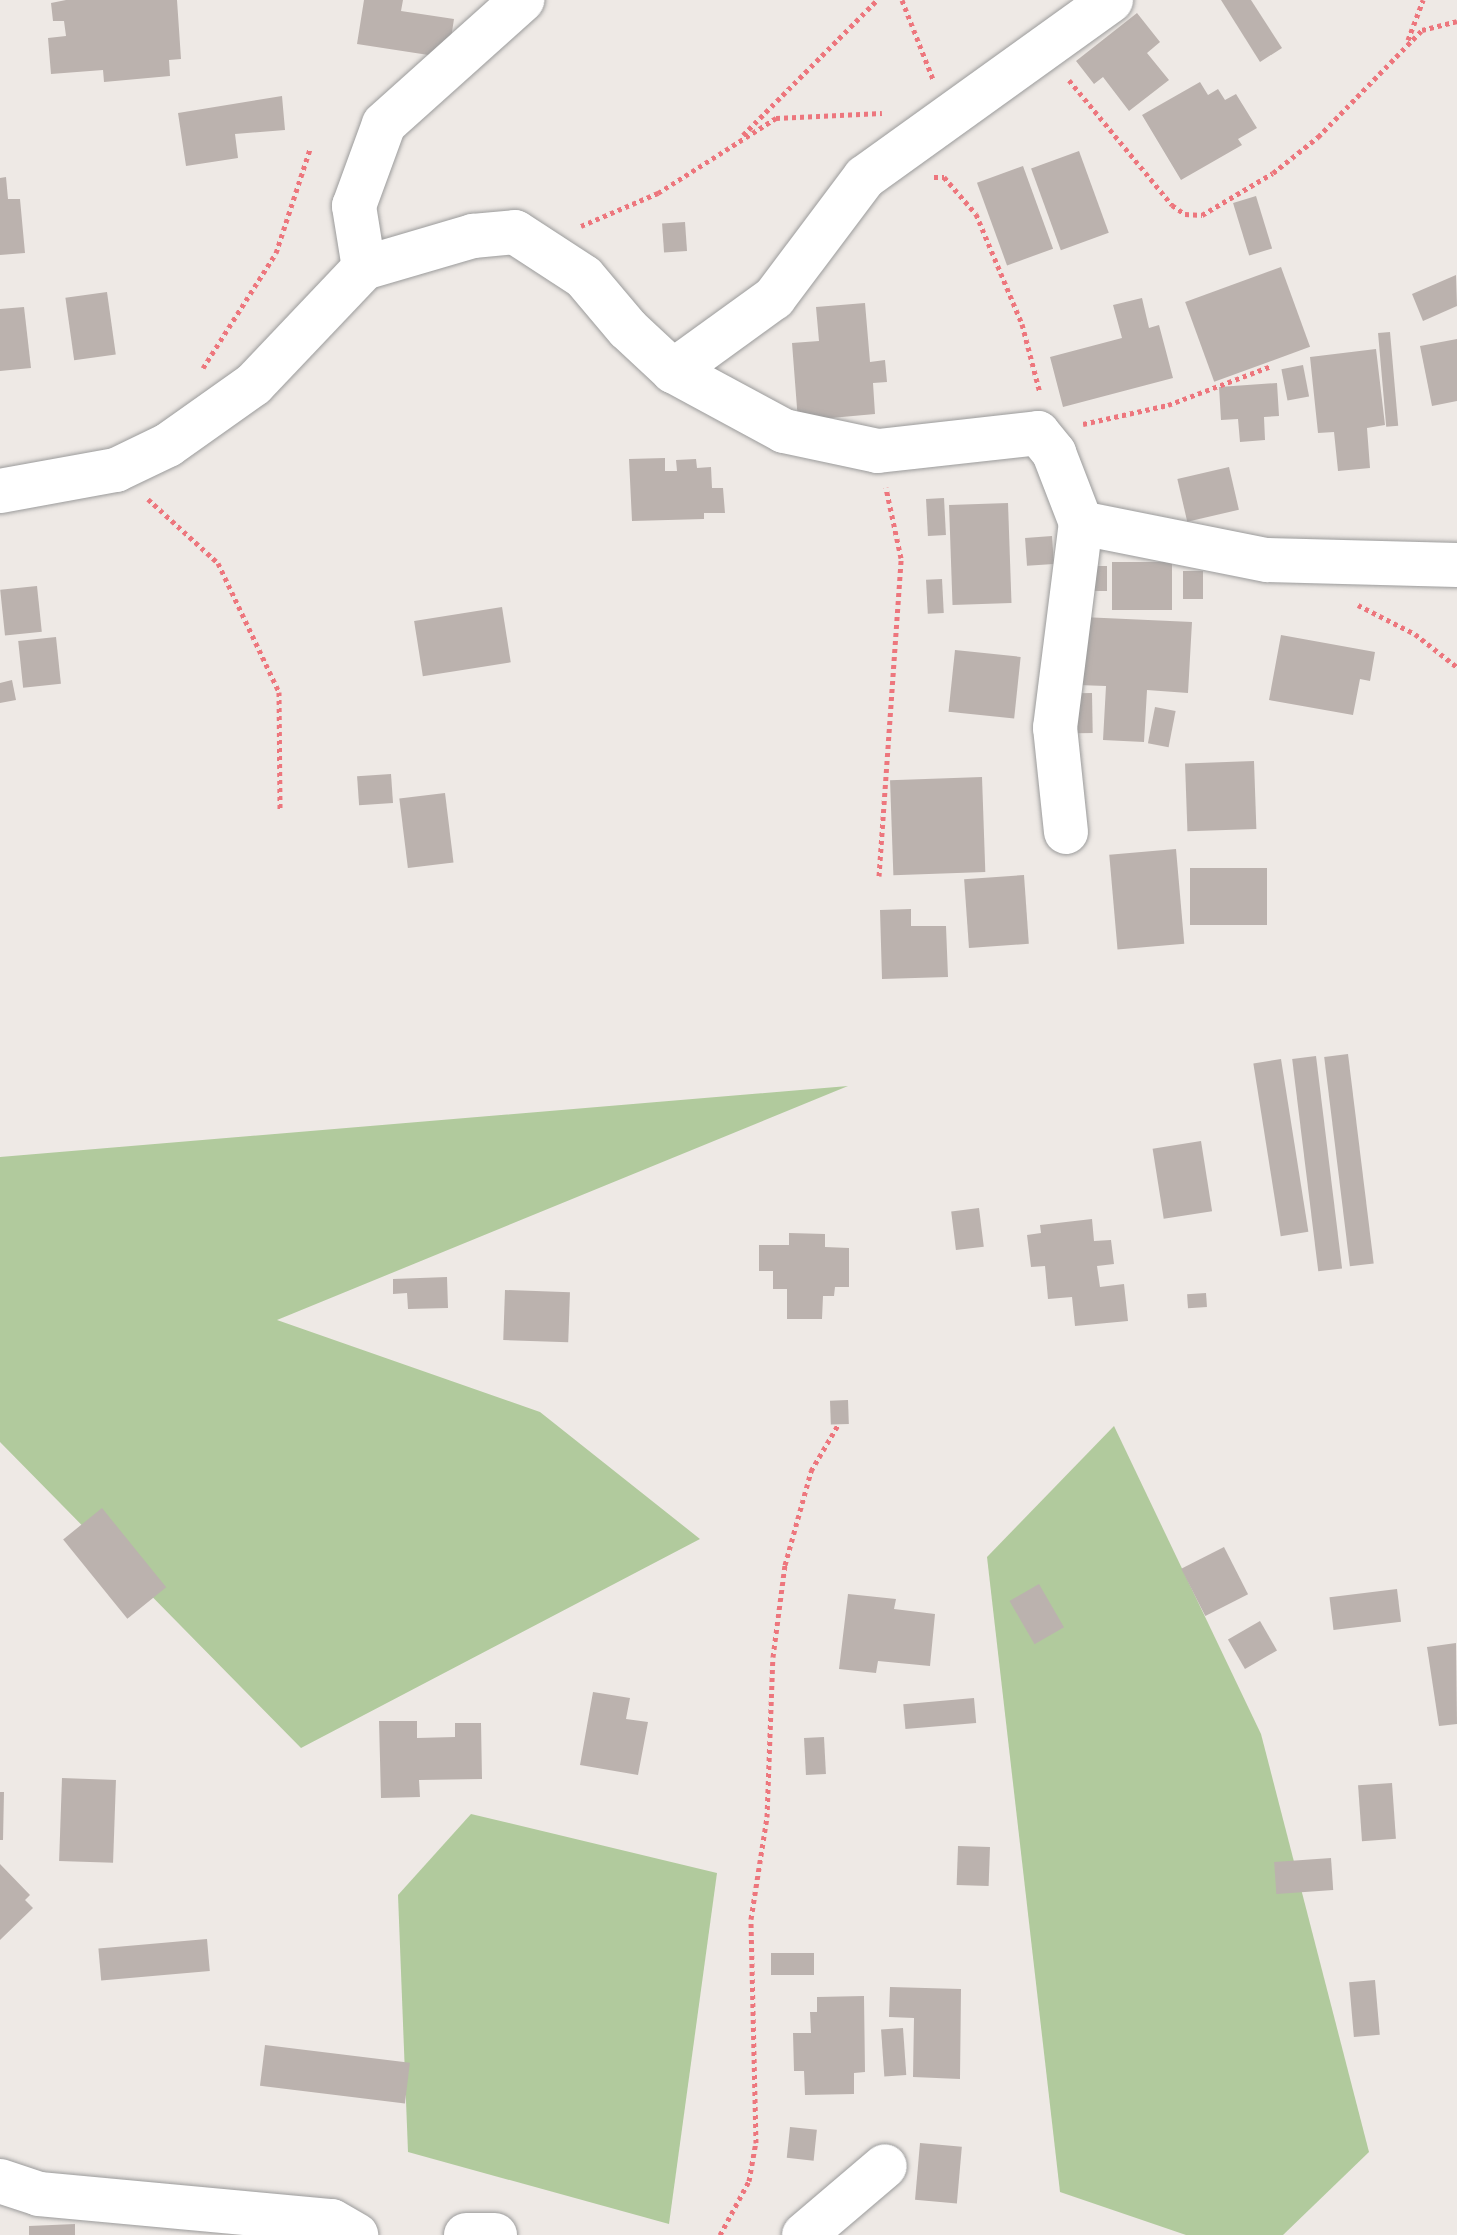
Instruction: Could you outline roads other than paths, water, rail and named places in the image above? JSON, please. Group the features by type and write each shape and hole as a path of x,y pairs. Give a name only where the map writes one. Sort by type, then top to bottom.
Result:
{"street":[{"path":"364,268 354,206 384,124 522,0"},
{"path":"673,371 774,298 865,177 966,109 1043,49 1095,16 1111,0"},
{"path":"8,501 116,470 168,445 254,384 364,268 473,236 515,232 584,277 628,329 673,371 784,431 878,451 1038,433 1054,453 1081,523 1055,728 1066,832"},
{"path":"1081,523 1267,560 1457,565"},
{"path":"804,2235 885,2166"},
{"path":"0,2181 39,2194 332,2221 356,2235"},
{"path":"466,2235 495,2235"}]}
